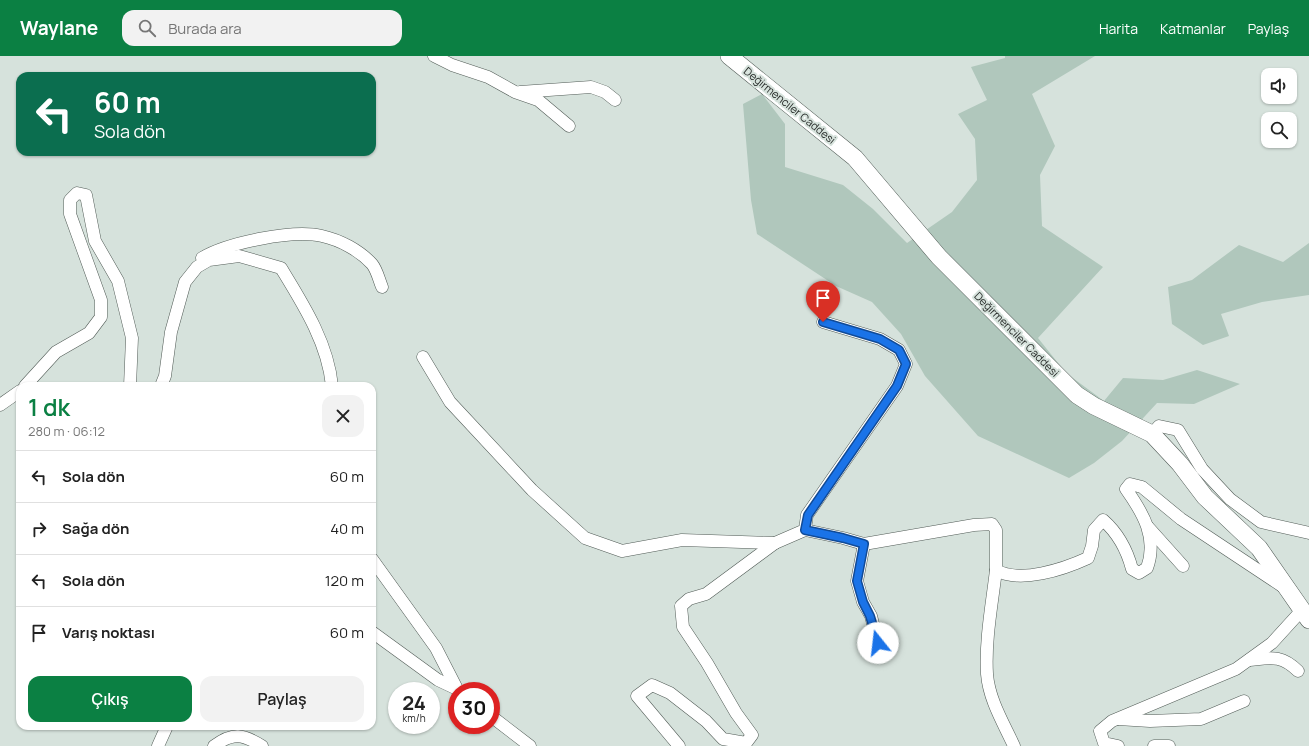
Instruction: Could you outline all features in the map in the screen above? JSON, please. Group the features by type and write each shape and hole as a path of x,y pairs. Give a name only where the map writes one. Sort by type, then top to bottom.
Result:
{"main road":[{"name":"Değirmenciler Caddesi","path":"729,56 855,158 939,257 1077,395 1094,406 1152,434 1180,464 1205,497 1259,548 1305,615"}],"street":[{"path":"434,56 452,65 488,77 515,92 538,100 569,126"},
{"path":"515,92 591,87 605,92 615,100"},
{"path":"29,382 56,352 89,333 101,317 101,300 70,214 70,200 77,194 86,195 95,241 118,281 132,338 130,382"},
{"path":"163,382 165,376 171,332 185,282 187,267 214,251 249,242 288,235 321,236 357,250 373,266 382,287"},
{"path":"185,282 197,267 209,260 239,256 280,268 307,311 330,370 332,382"},
{"path":"805,530 808,515 897,386 906,364 899,350 880,339 823,322"},
{"path":"423,357 450,402 532,490 586,538 622,551 682,540 775,543"},
{"path":"0,405 16,394"},
{"path":"1152,434 1159,426 1178,430 1202,469 1230,499 1261,522 1309,534"},
{"path":"1183,566 1146,524 1126,490 1130,484 1142,487 1181,519 1288,590"},
{"path":"996,570 1004,574 1032,576 1072,566 1088,558 1092,546 1094,530 1103,520 1111,526 1125,546 1132,569 1139,573 1147,568 1152,545 1146,524"},
{"path":"679,746 637,696 652,685 670,693 706,721 724,739 746,743 752,735 736,713 707,663 683,627 681,606 689,599 706,594 775,543 805,530 864,544 974,525 992,524 996,530 996,570 988,648 987,675 993,700 1014,746"},
{"path":"864,544 857,581 878,643"},
{"path":"376,565 436,648 454,682"},
{"path":"1118,746 1104,743 1100,732 1117,719 1236,669 1272,643 1305,615"},
{"path":"376,635 438,680 448,684"},
{"path":"1248,661 1278,658 1290,664 1298,671"},
{"path":"1117,719 1150,722 1201,719 1244,701"},
{"path":"500,723 530,746"},
{"path":"158,746 164,730"},
{"path":"214,746 225,738 247,736 262,746"},
{"path":"1154,746 1169,746"}],"green space":[{"path":"1005,56 1095,56 1032,94 1055,146 1040,175 1042,226 1103,267 1038,338 1066,373 1104,401 1123,378 1163,380 1197,370 1240,384 1194,404 1157,403 1122,441 1094,463 1069,478 978,436 925,376 901,334 872,302 836,286 757,234 751,200 743,104 762,94 785,124 785,167 843,185 873,209 907,243 952,212 977,180 975,139 958,114 987,100 971,67 1005,58"},
{"path":"1309,243 1309,295 1262,302 1221,314 1229,336 1203,345 1172,324 1168,287 1192,280 1239,245 1283,262"}],"route":[{"path":"823,322 880,339 899,350 906,364 897,386 808,515 805,530 864,544 857,581 878,643"}]}
